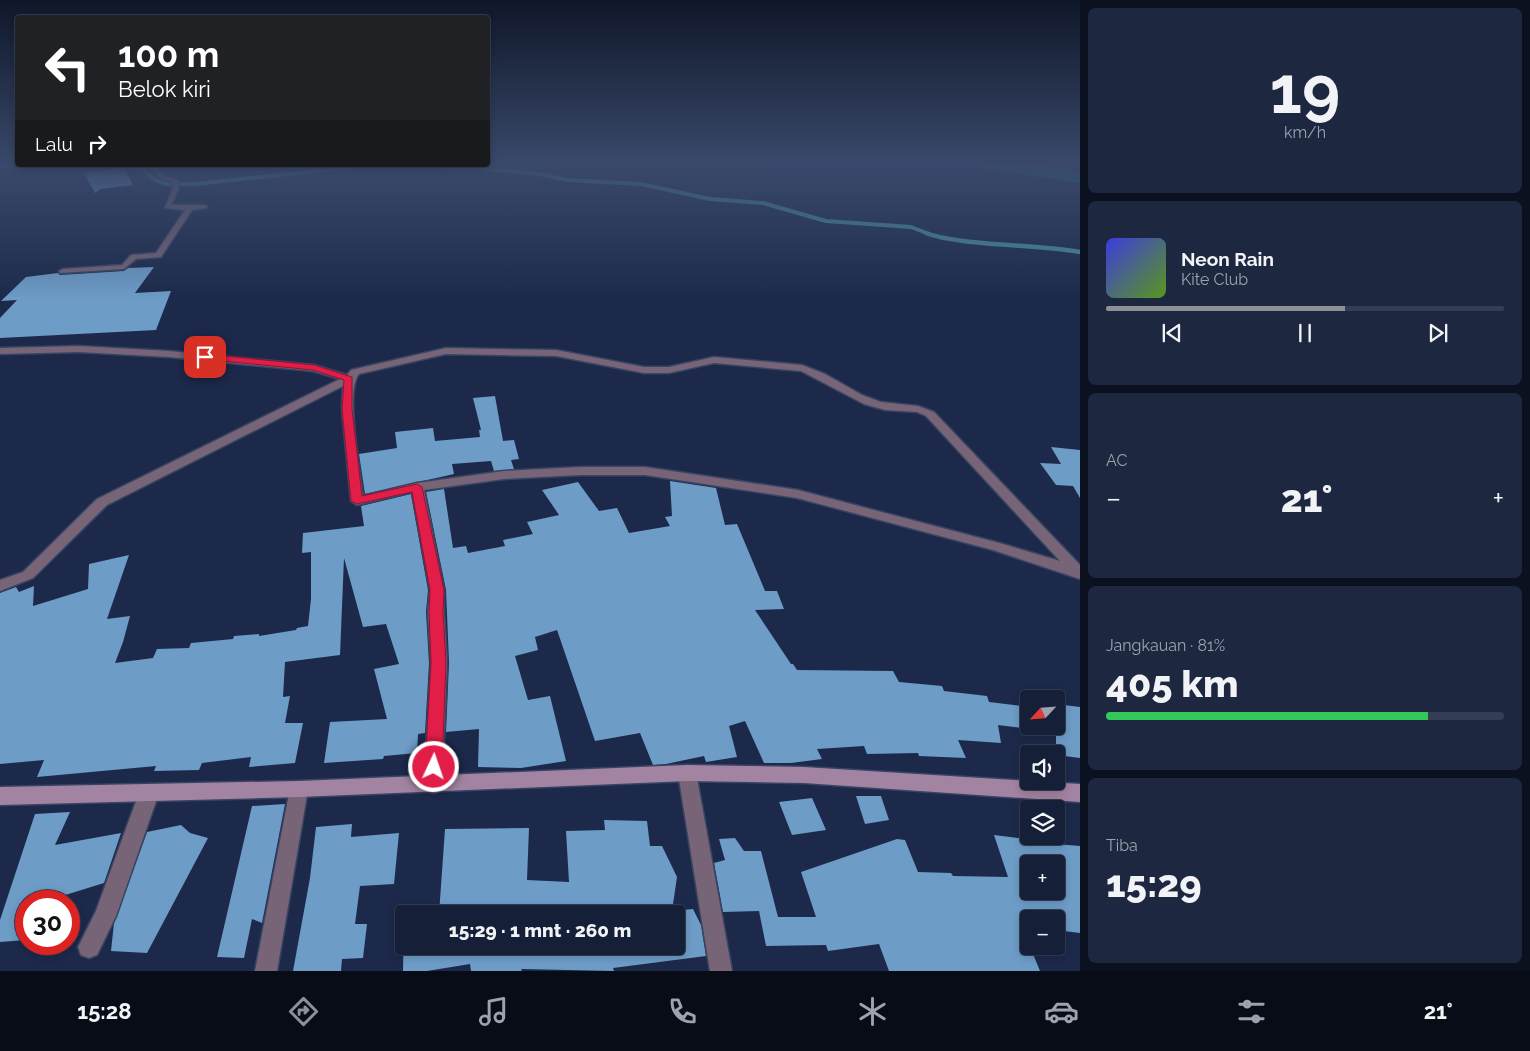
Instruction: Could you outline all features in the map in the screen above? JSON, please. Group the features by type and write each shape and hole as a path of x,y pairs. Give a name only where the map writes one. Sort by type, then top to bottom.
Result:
{"street":[{"path":"63,271 124,267 134,257 157,256 189,209"},
{"path":"0,350 79,349 152,352 314,368 349,378"},
{"path":"0,586 28,575 102,502 349,378 355,372 446,351 556,353 644,370 669,370 714,360 802,368 814,372 879,405 922,408 930,414 1078,573"},
{"path":"349,378 347,409 357,501 417,487 504,475 580,471 645,471 798,494 998,547 1078,573"},
{"path":"417,487 437,590 436,612 439,663 433,785"},
{"path":"687,773 721,971"},
{"path":"0,796 433,785 687,773 804,776 1080,793"},
{"path":"266,971 299,789"},
{"path":"89,947 105,916 149,793"}],"building":[{"path":"154,267 135,293 171,291 156,330 0,338 0,318 17,300 1,301 26,277 58,273 60,275 124,271 128,268"},
{"path":"495,396 503,441 514,440 519,459 511,460 514,469 494,471 491,461 452,464 454,474 365,494 359,454 397,448 395,432 433,428 435,441 480,437 479,430 481,430 473,398"},
{"path":"1051,447 1080,450 1080,498 1073,486 1056,485 1040,463 1061,464"},
{"path":"670,481 716,488 725,525 737,524 765,591 777,591 784,609 755,610 797,670 893,671 899,682 942,686 944,691 987,696 989,702 1020,706 1020,728 998,725 1001,743 958,740 966,758 919,756 918,753 867,754 864,746 817,749 822,759 791,763 764,763 745,721 729,726 737,757 706,762 704,756 653,765 640,733 595,741 557,630 535,637 538,650 515,656 528,700 550,696 566,761 521,768 478,767 479,729 446,732 449,663 446,590 426,492 444,489 453,548 466,546 468,553 505,546 503,540 533,534 527,522 559,515 542,490 578,482 599,511 617,508 629,533 670,526 665,517 672,516"},
{"path":"411,494 428,590 426,612 429,663 425,733 418,734 417,753 384,756 383,759 324,763 330,722 387,719 374,669 399,664 386,624 363,627 344,558 340,655 285,662 283,697 290,696 285,723 303,723 295,763 249,767 251,757 202,763 199,770 154,771 156,766 37,777 44,760 0,764 0,593 16,587 19,592 34,586 33,606 88,589 89,564 129,555 107,619 130,616 115,663 153,658 157,649 189,648 191,643 233,639 234,636 259,634 259,636 296,630 297,628 308,626 311,599 311,552 302,553 303,533 364,526 361,506"},
{"path":"1065,705 1080,707 1080,758 1065,756 1065,745 1056,745 1056,735 1065,735"},
{"path":"856,796 881,796 889,820 865,824"},
{"path":"812,798 826,830 792,835 779,802"},
{"path":"285,804 262,923 252,919 244,958 217,957 252,806"},
{"path":"70,812 55,845 121,833 104,883 80,890 15,890 15,941 0,942 0,920 35,814"},
{"path":"604,820 647,821 650,846 662,846 677,877 673,905 440,905 445,829 529,828 527,880 569,882 566,831 605,830"},
{"path":"352,824 351,837 399,833 394,884 360,886 355,924 367,924 363,958 342,959 341,971 293,971 310,878 316,827"},
{"path":"181,825 190,833 208,838 147,953 111,951 114,923 147,832"},
{"path":"994,835 1020,838 1020,845 1080,846 1080,933 1065,931 1065,910 1020,910 1020,955 1033,955 1040,971 889,971 879,944 828,951 826,945 766,946 759,911 723,912 714,863 725,860 719,839 735,838 744,851 761,851 778,917 816,917 801,872 897,839 905,840 918,872 951,873 953,876 1008,877"},
{"path":"693,909 701,925 706,956 613,968 614,971 521,969 522,971 471,971 470,964 427,971 403,971 403,955 685,955 685,910"}],"waterway":[{"path":"785,209 826,221 911,227 928,234"},
{"path":"928,234 960,241 1053,248 1080,252"}],"route":[{"path":"205,357 314,368 349,378 347,409 357,501 417,487 437,590 436,612 439,663 434,767"}]}
